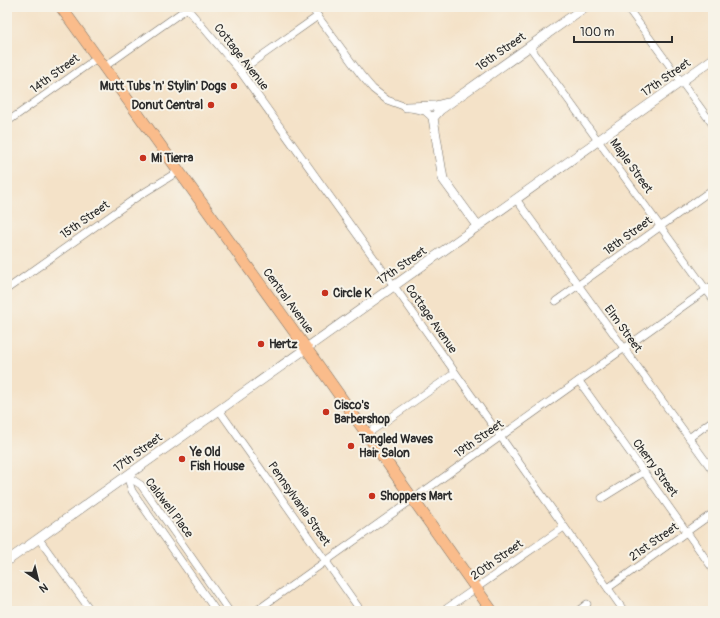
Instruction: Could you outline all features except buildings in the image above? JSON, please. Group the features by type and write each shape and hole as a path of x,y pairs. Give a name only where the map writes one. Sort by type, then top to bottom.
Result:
{"main road":[{"name":"Central Avenue","path":"61,7 306,348 492,611"}],"street":[{"path":"311,7 373,89 387,100 406,107 425,111 433,118 443,179 478,227"},
{"name":"16th Street","path":"433,118 440,110 452,101 585,7"},
{"path":"627,7 713,125"},
{"path":"104,67 187,8"},
{"name":"Cottage Avenue","path":"187,8 240,72 456,373 624,611"},
{"path":"240,72 318,16"},
{"name":"Maple Street","path":"530,46 713,298"},
{"name":"14th Street","path":"8,118 97,58"},
{"name":"17th Street","path":"7,562 713,59"},
{"path":"406,107 435,106 452,101"},
{"name":"15th Street","path":"7,289 137,197 179,171"},
{"name":"18th Street","path":"556,301 713,189"},
{"name":"Elm Street","path":"516,199 713,471"},
{"name":"19th Street","path":"256,611 713,285"},
{"path":"367,434 456,373"},
{"name":"Cherry Street","path":"579,381 713,569"},
{"name":"Pennsylvania Street","path":"219,410 361,611"},
{"path":"688,438 713,420"},
{"path":"602,498 644,472"},
{"name":"Caldwell Place","path":"127,476 132,491 216,611"},
{"name":"Caldwell Place","path":"127,476 141,485 229,611"},
{"name":"21st Street","path":"608,588 713,513"},
{"name":"20th Street","path":"444,611 564,527"},
{"path":"39,539 91,611"},
{"path":"578,611 588,604"}],"place":[{"name":"Mutt Tubs 'n' Stylin' Dogs","path":"234,86"},
{"name":"Donut Central","path":"211,105"},
{"name":"Mi Tierra","path":"143,158"},
{"name":"Circle K","path":"325,293"},
{"name":"Hertz","path":"261,344"},
{"name":"Cisco's Barbershop","path":"326,412"},
{"name":"Tangled Waves Hair Salon","path":"351,446"},
{"name":"Ye Old Fish House","path":"182,459"},
{"name":"Shoppers Mart","path":"372,496"}]}
